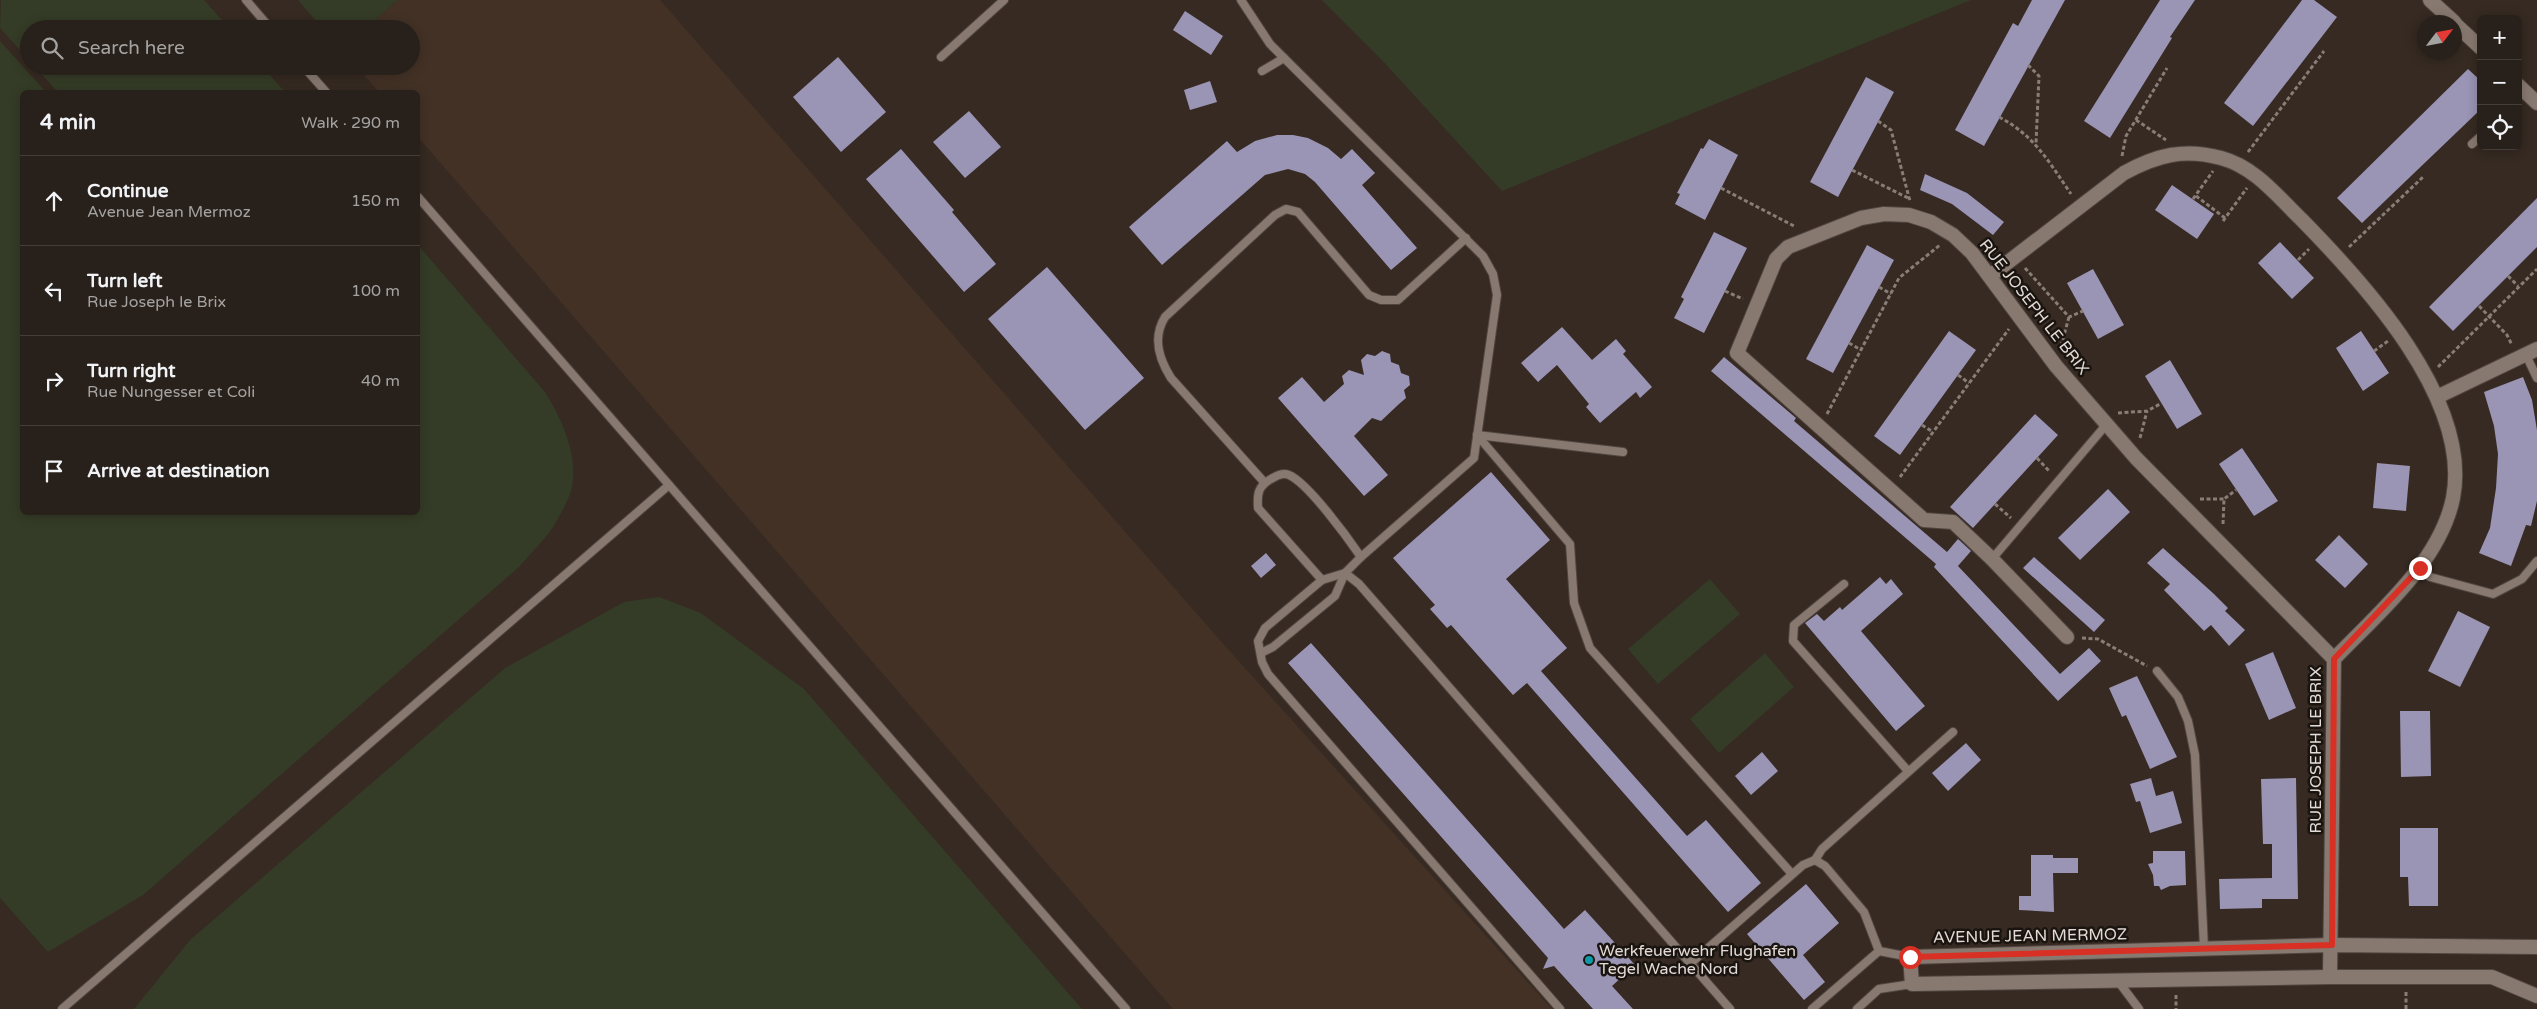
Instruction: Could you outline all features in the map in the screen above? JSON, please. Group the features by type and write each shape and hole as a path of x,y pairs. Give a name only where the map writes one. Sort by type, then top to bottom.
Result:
{"street":[{"path":"2430,0 2446,15"},
{"path":"2462,30 2477,44"},
{"path":"2522,93 2537,103"},
{"path":"1990,276 2124,173 2148,160 2173,153 2199,154 2222,158 2257,175 2338,257 2370,294 2427,378 2448,425 2455,460 2454,497 2443,531 2420,568 2334,659"},
{"name":"RUE JOSEPH LE BRIX","path":"2067,637 1992,559 1953,522 1924,520 1737,353 1776,260 1788,247 1803,239 1861,218 1884,214 1909,215 1931,222 1952,235 1972,253 2056,366 2136,458 2334,659 2332,945 2330,977"},
{"path":"2437,397 2527,354"},
{"name":"AVENUE JEAN MERMOZ","path":"1910,957 2332,945 2537,947"},
{"path":"1910,957 1912,984 2330,977 2492,977 2537,996"}],"lane":[{"path":"246,0 263,20"},
{"path":"941,57 1004,0"},
{"path":"1241,0 1270,44 1483,256 1493,274 1497,295 1474,458 1361,557 1345,573 1334,596 1273,647 1261,653"},
{"path":"1262,71 1284,58"},
{"path":"311,75 324,90"},
{"path":"2472,144 2477,140"},
{"path":"420,199 1126,1009"},
{"path":"1264,482 1171,378 1162,364 1158,344 1159,327 1165,317 1275,215 1286,209 1298,212 1369,294 1381,300 1398,300 1466,238"},
{"path":"2527,354 2537,378"},
{"path":"1992,559 2060,481 2102,420"},
{"path":"1477,436 1624,452"},
{"path":"1477,436 1570,544 1574,603 1590,648 1792,874"},
{"path":"1322,580 1258,508 1257,493 1264,482 1278,474 1289,475 1307,490 1361,557"},
{"path":"62,1009 669,485"},
{"path":"2420,568 2430,577 2493,594 2522,579 2537,561"},
{"path":"1345,573 1322,580 1265,628 1258,641 1268,674 1560,1009"},
{"path":"1345,573 1359,584 1730,1009"},
{"path":"1844,584 1794,625 1793,641 1908,771"},
{"path":"2157,672 2178,697 2188,721 2196,755 2204,948"},
{"path":"1815,860 1822,849 1953,732"},
{"path":"1691,963 1792,874 1808,861 1815,860 1825,866 1864,912 1879,951"},
{"path":"1879,951 1910,957"},
{"path":"1812,1009 1879,951"},
{"path":"2118,981 2139,1009"},
{"path":"1857,1009 1879,989 1912,984"}],"path":[{"path":"2239,165 2324,51"},
{"path":"2028,66 2039,76 2036,144"},
{"path":"2124,173 2122,153 2126,136 2167,68"},
{"path":"1999,117 2019,128 2036,144 2080,207"},
{"path":"2136,120 2168,142 2173,153"},
{"path":"1878,121 1892,130 1910,199 1909,215"},
{"path":"2222,158 2194,198 2224,220 2257,175"},
{"path":"1852,170 1910,199"},
{"path":"2338,257 2423,177"},
{"path":"1721,188 1794,225 1803,239"},
{"path":"1820,427 1899,278 1952,235"},
{"path":"2015,256 2069,317"},
{"path":"2427,378 2537,269"},
{"path":"2508,276 2518,286"},
{"path":"1879,287 1891,294"},
{"path":"2479,306 2527,354"},
{"path":"2069,317 2083,311"},
{"path":"1890,490 2018,317"},
{"path":"2056,366 2069,317"},
{"path":"1849,343 1862,350"},
{"path":"1958,375 1969,384"},
{"path":"2102,420 2147,410 2162,403"},
{"path":"2136,458 2147,410"},
{"path":"1922,425 1933,432"},
{"path":"2036,458 2060,481"},
{"path":"2223,547 2224,499 2236,490"},
{"path":"1995,504 2020,527"},
{"path":"2067,637 2098,639 2157,672"}],"shaded area":[{"path":"398,0 660,0 1226,647 1552,1009 1173,1009 420,139 420,90 377,90 364,75 420,75 420,20 375,20"}],"green space":[{"path":"1,0 204,0 222,20 20,20 20,50 0,28"},
{"path":"298,0 398,0 375,20 315,20"},
{"path":"1322,0 1971,0 1502,191 1379,57"},
{"path":"0,41 20,63 20,75 31,75 44,90 20,90 20,515 420,515 420,247 545,392 558,414 568,439 573,465 573,478 568,499 556,522 519,567 143,895 48,952 0,898"},
{"path":"42,75 270,75 283,90 58,90"},
{"path":"1710,579 1740,614 1658,684 1628,649"},
{"path":"659,597 701,613 804,689 1082,1009 134,1009 190,940 505,668 624,602"},
{"path":"1765,653 1794,687 1719,753 1690,719"}],"building":[{"path":"2032,0 2065,0 1984,146 1955,130 2013,23 2018,26"},
{"path":"2160,0 2195,0 2170,37 2172,38 2110,138 2084,121"},
{"path":"2302,0 2314,0 2337,17 2253,126 2224,103"},
{"path":"1185,11 1223,36 1211,55 1173,30"},
{"path":"838,57 886,112 841,152 793,97"},
{"path":"2468,69 2477,77 2477,113 2362,223 2337,198"},
{"path":"1866,77 1894,92 1838,197 1810,182"},
{"path":"1210,81 1217,102 1190,110 1184,90"},
{"path":"969,111 1001,147 965,178 933,142"},
{"path":"1277,135 1293,135 1308,138 1328,148 1341,159 1352,149 1375,173 1362,185 1417,248 1391,270 1315,182 1305,174 1288,169 1265,175 1162,265 1129,227 1227,141 1237,152 1255,141"},
{"path":"1709,139 1738,155 1705,220 1675,204 1680,194 1677,193 1701,148 1703,149"},
{"path":"901,149 954,210 952,212 996,264 964,292 866,179"},
{"path":"1925,174 1967,193 2004,222 1993,235 1952,204 1920,190"},
{"path":"2172,185 2214,214 2197,239 2155,210"},
{"path":"2537,198 2537,247 2453,331 2429,307"},
{"path":"1714,232 1747,248 1704,333 1674,318 1684,299 1681,297"},
{"path":"2280,242 2314,278 2292,299 2258,263"},
{"path":"1867,245 1894,260 1833,373 1806,359"},
{"path":"1047,267 1144,378 1085,430 988,319"},
{"path":"2093,269 2124,325 2098,339 2067,283"},
{"path":"1562,327 1592,360 1616,339 1626,351 1623,354 1652,387 1640,398 1636,392 1600,423 1586,407 1589,404 1557,365 1538,382 1521,363"},
{"path":"1949,331 1976,350 1900,455 1874,436"},
{"path":"2361,331 2389,373 2363,391 2336,348"},
{"path":"1382,351 1390,354 1391,362 1399,365 1401,373 1409,376 1410,385 1404,390 1406,398 1381,421 1372,418 1354,436 1388,475 1364,496 1278,398 1302,377 1324,402 1344,384 1342,376 1349,370 1364,375 1361,360 1367,354 1375,356"},
{"path":"1724,357 1796,418 1794,421 1947,552 1958,539 1971,551 1958,566 2060,674 2089,648 2101,661 2058,701 1934,567 1936,564 1711,371"},
{"path":"2170,360 2202,414 2177,429 2145,376"},
{"path":"2523,377 2532,400 2537,430 2537,501 2531,526 2526,525 2511,566 2479,553 2490,528 2496,488 2498,454 2494,426 2484,392"},
{"path":"2035,414 2058,435 1973,528 1950,507"},
{"path":"2242,448 2278,501 2254,516 2219,464"},
{"path":"2377,463 2410,466 2406,511 2373,508"},
{"path":"1491,472 1550,540 1506,579 1567,648 1541,671 1687,836 1706,820 1761,883 1728,912 1527,683 1513,695 1451,625 1447,628 1430,609 1435,605 1393,558"},
{"path":"2108,489 2130,512 2080,560 2058,538"},
{"path":"2339,535 2368,564 2345,588 2315,560"},
{"path":"2163,548 2228,608 2225,611 2245,630 2229,646 2211,625 2204,631 2164,590 2170,584 2147,563"},
{"path":"1266,553 1276,565 1261,578 1251,566"},
{"path":"2034,557 2105,620 2094,632 2023,568"},
{"path":"1880,577 1886,584 1891,579 1903,594 1861,631 1925,706 1896,731 1805,623 1817,614 1824,621 1840,607 1842,610"},
{"path":"2458,611 2490,627 2460,687 2428,671"},
{"path":"1311,643 1564,929 1585,910 1635,965 1612,986 1633,1009 1593,1009 1554,966 1543,969 1548,958 1288,663"},
{"path":"2273,652 2296,708 2269,720 2245,664"},
{"path":"2137,676 2177,757 2150,769 2126,715 2122,717 2109,688"},
{"path":"2400,711 2430,711 2431,776 2401,777"},
{"path":"1966,743 1981,760 1948,791 1932,773"},
{"path":"1762,752 1778,771 1751,795 1735,776"},
{"path":"2151,778 2156,796 2173,791 2182,823 2150,833 2140,801 2136,802 2130,784"},
{"path":"2296,778 2298,899 2262,899 2262,908 2220,909 2219,879 2272,878 2272,844 2263,844 2261,779"},
{"path":"2400,828 2438,828 2438,906 2409,906 2408,877 2400,877"},
{"path":"2153,851 2185,851 2186,885 2170,886 2161,890 2159,886 2154,886 2153,875 2148,864 2153,863"},
{"path":"2031,855 2053,855 2053,858 2078,858 2078,873 2053,873 2054,912 2019,910 2019,896 2031,896"},
{"path":"1806,884 1839,923 1803,955 1825,982 1804,1000 1747,934"}],"place":[{"name":"Werkfeuerwehr Flughafen Tegel Wache Nord","path":"1589,960"}],"route":[{"path":"1910,957 2332,945 2334,659 2420,568"}]}
